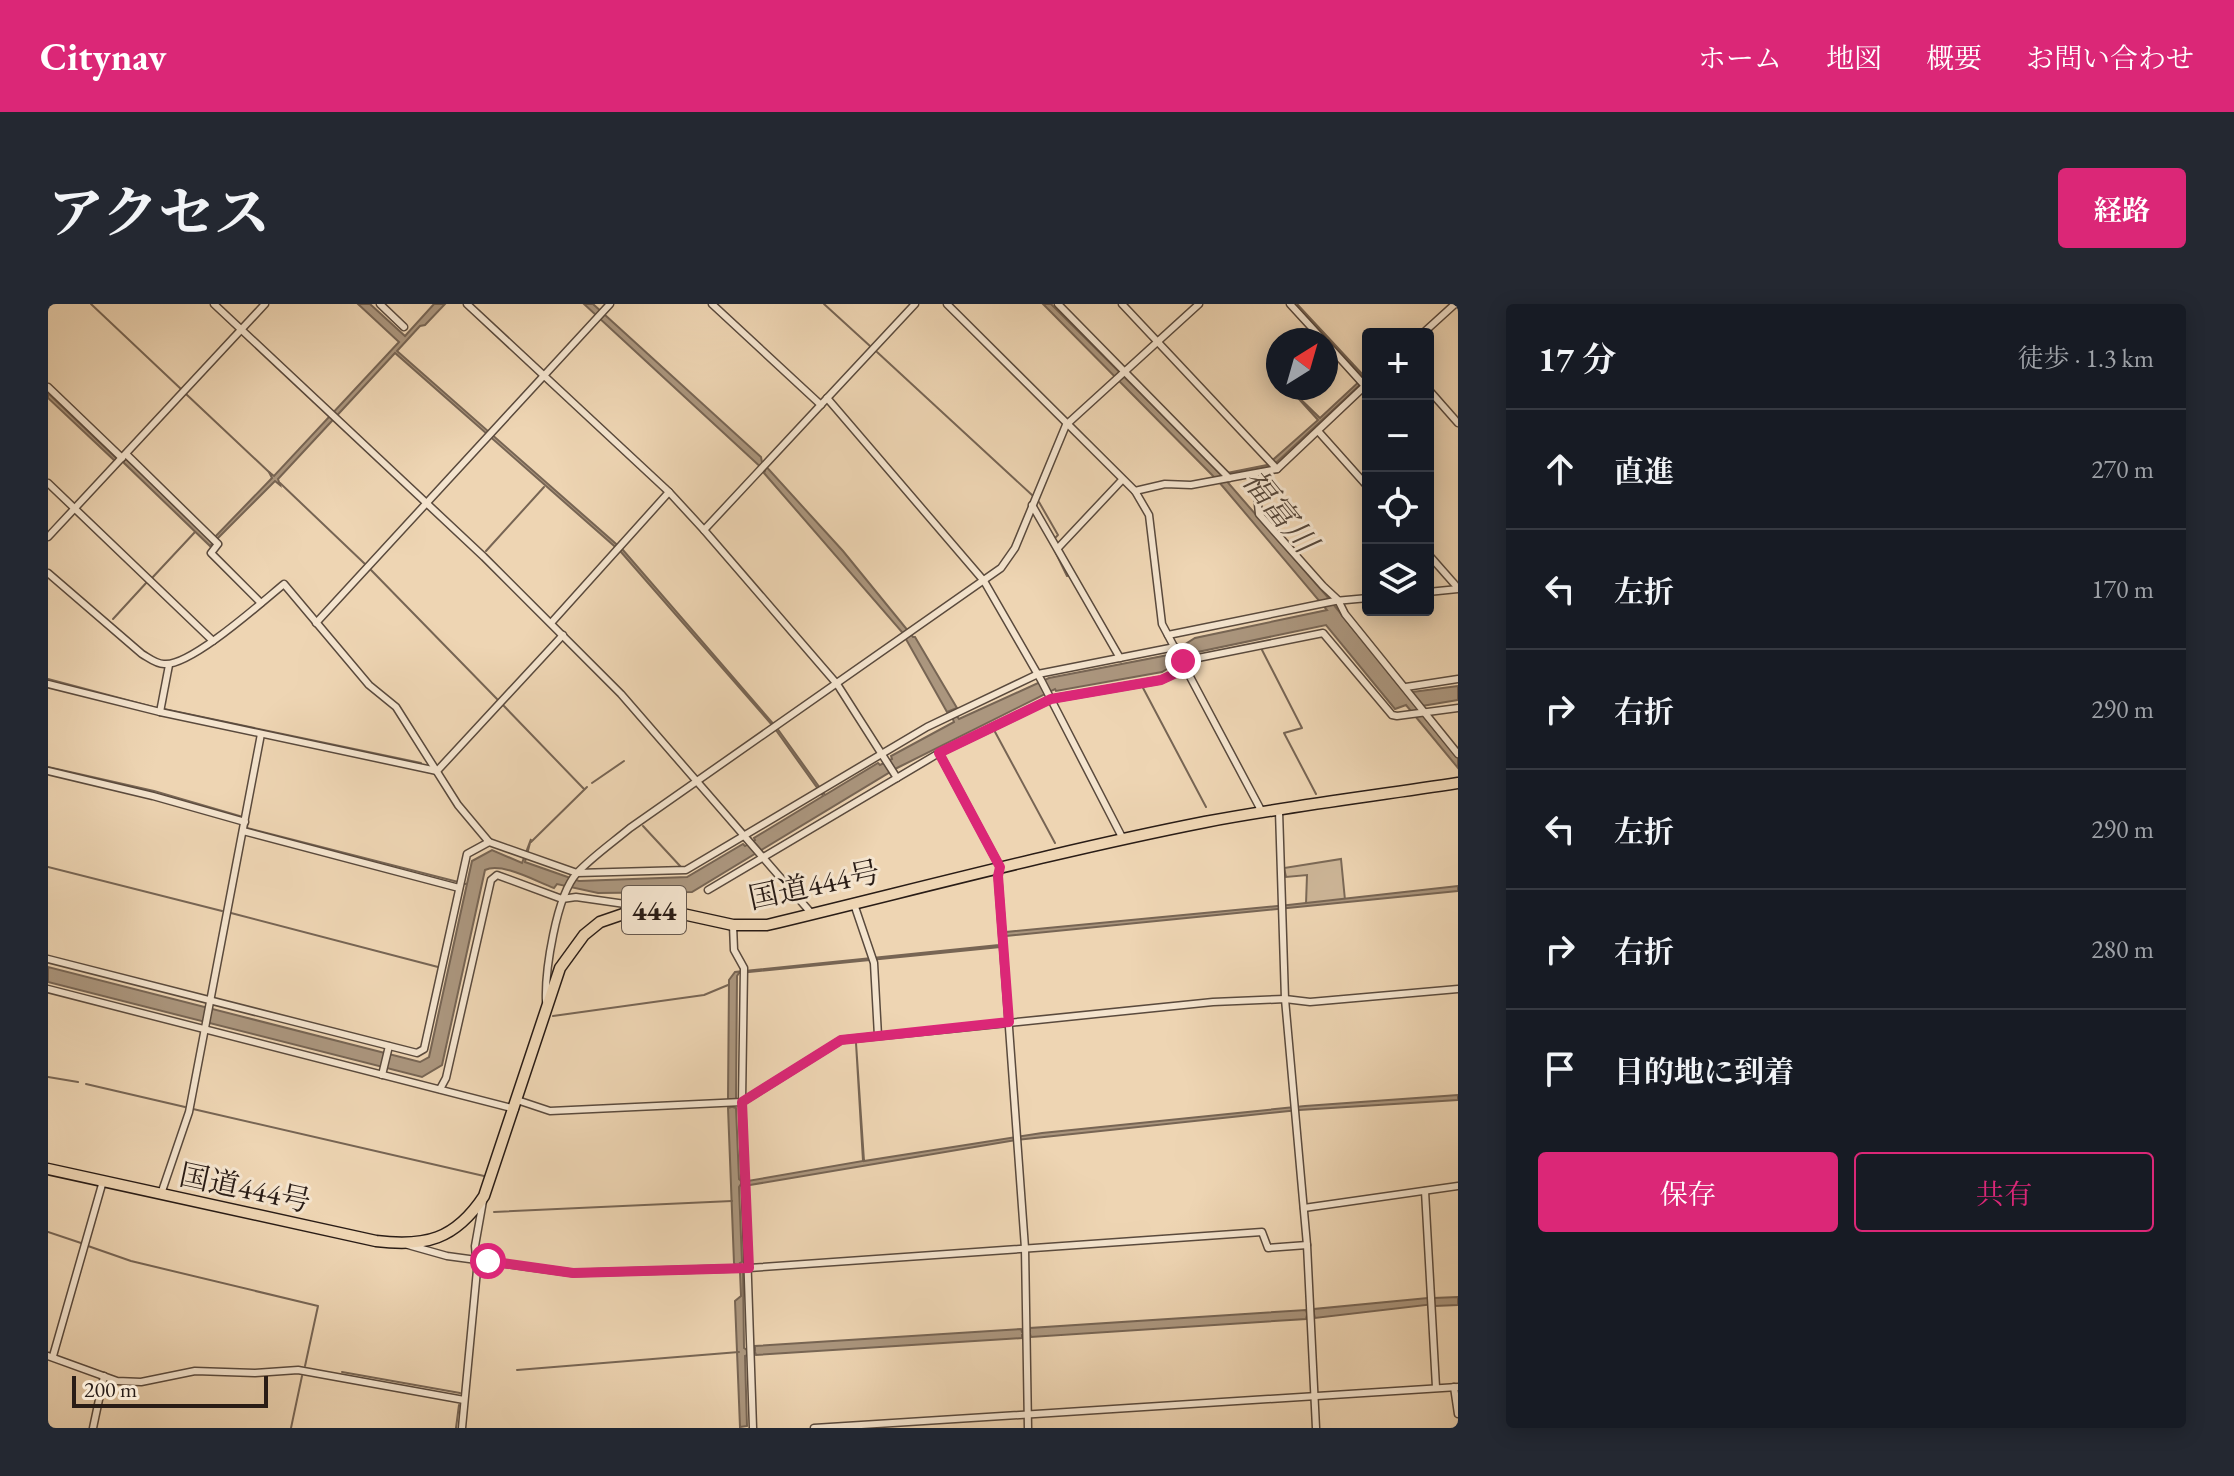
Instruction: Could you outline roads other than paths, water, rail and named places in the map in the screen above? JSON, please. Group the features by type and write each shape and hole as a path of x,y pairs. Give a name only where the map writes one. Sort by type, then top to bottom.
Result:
{"highway":[{"name":"国道444号","path":"48,1169 376,1241 425,1243 454,1229 475,1210 484,1196 560,968 584,935 600,922 635,910 669,911 733,925 767,925 1123,839 1262,812 1458,783"}],"street":[{"path":"214,304 427,503 621,694 812,914"},
{"path":"48,537 265,304"},
{"path":"380,304 404,327"},
{"path":"467,304 669,492 704,530 837,684 895,775"},
{"path":"316,623 610,304"},
{"path":"712,304 821,405"},
{"path":"704,530 915,304"},
{"path":"947,304 1135,491 1149,515 1162,624 1262,812"},
{"path":"1058,304 1122,373 1226,476"},
{"path":"1122,304 1273,465"},
{"path":"546,1005 545,983 563,896 577,873 630,828 984,581 1008,560 1066,425 1199,304"},
{"path":"1290,304 1312,328"},
{"path":"1429,328 1455,304"},
{"path":"1338,355 1362,380"},
{"path":"48,387 218,544 211,553 261,603"},
{"path":"1135,491 1165,484 1191,485 1226,476 1255,475 1318,431 1362,390"},
{"path":"1434,396 1458,423"},
{"path":"827,398 984,581 1040,677 1123,839"},
{"path":"1318,431 1362,480"},
{"path":"1255,475 1259,514 1336,600 1458,754"},
{"path":"1058,548 1122,480"},
{"path":"48,483 213,641"},
{"path":"551,623 669,492"},
{"path":"1032,505 1120,658"},
{"path":"1434,561 1458,589"},
{"path":"48,573 142,654 169,665 213,641 284,584 369,685 396,707 458,805 489,842 577,873 686,870 883,757 927,727 1040,677 1175,648"},
{"path":"1434,591 1458,589"},
{"path":"1168,635 1336,600 1362,598"},
{"path":"708,890 895,775 1050,696 1161,680 1185,665 1323,633 1392,715 1458,708"},
{"path":"437,771 563,635"},
{"path":"160,712 169,665"},
{"path":"1407,689 1458,679"},
{"path":"48,684 160,712 437,771"},
{"path":"161,1194 189,1112 261,734"},
{"path":"939,753 1000,867 998,876 1025,1248 1028,1428"},
{"path":"48,771 245,822"},
{"path":"1279,811 1285,999 1307,1245 1316,1428"},
{"path":"243,831 459,884"},
{"path":"48,959 417,1053 424,1049 467,854 489,842"},
{"path":"440,1089 446,1078 491,880 497,875 508,875 563,896 625,904 635,910"},
{"path":"854,904 874,959 878,1036"},
{"path":"733,925 734,950 744,972 735,1102 746,1183 743,1268 751,1352 753,1428"},
{"path":"48,989 204,1026 382,1075 550,1111 735,1102 841,1040 1213,1002 1285,999 1310,1002 1458,989"},
{"path":"382,1075 389,1046"},
{"path":"103,1181 50,1356 117,1381 141,1382 195,1371 255,1373 298,1370 464,1400"},
{"path":"1304,1208 1458,1186"},
{"path":"1425,1191 1436,1387"},
{"path":"462,1428 477,1270 475,1246 484,1196"},
{"path":"405,1244 447,1256 573,1273 743,1268 1262,1232 1268,1248 1307,1245"},
{"path":"93,1428 104,1376"},
{"path":"814,1428 1436,1387 1456,1387 1458,1414"}],"waterway":[{"path":"91,304 181,389"},
{"path":"824,304 870,346"},
{"path":"877,352 1032,495"},
{"path":"186,394 270,473"},
{"path":"280,483 365,564"},
{"path":"486,551 544,487"},
{"path":"1039,502 1058,535 1056,537"},
{"path":"152,578 195,532"},
{"path":"1050,541 1069,575"},
{"path":"371,570 497,699"},
{"path":"113,619 147,582"},
{"path":"1261,648 1302,728 1284,733 1316,794"},
{"path":"48,679 157,708"},
{"path":"1142,686 1206,807"},
{"path":"503,705 584,789"},
{"path":"164,709 421,763"},
{"path":"994,730 1055,843"},
{"path":"592,783 624,761"},
{"path":"48,767 154,791 243,817"},
{"path":"531,842 587,787"},
{"path":"248,819 247,828 466,884"},
{"path":"643,826 681,867"},
{"path":"48,867 222,911"},
{"path":"231,913 438,967"},
{"path":"553,1016 704,995 728,985"},
{"path":"48,1077 78,1082"},
{"path":"86,1084 185,1107"},
{"path":"193,1109 484,1176"},
{"path":"494,1212 732,1201"},
{"path":"48,1232 81,1243"},
{"path":"88,1246 131,1261 318,1306 305,1366"},
{"path":"517,1370 739,1352"},
{"path":"342,1372 460,1393"},
{"path":"291,1428 302,1376"},
{"path":"456,1428 459,1405"}],"water label":[{"name":"福富川","path":"1280,511"}]}
